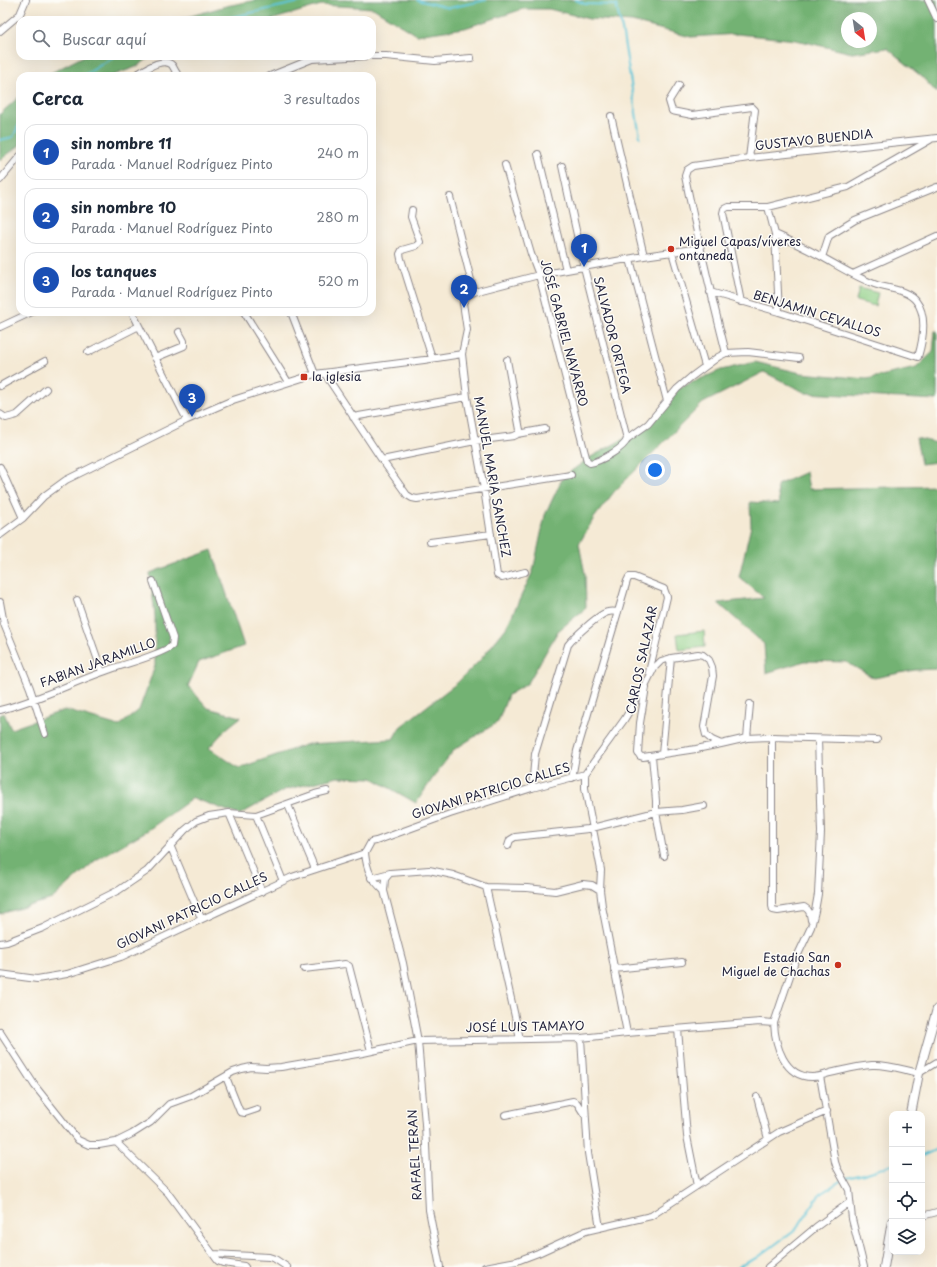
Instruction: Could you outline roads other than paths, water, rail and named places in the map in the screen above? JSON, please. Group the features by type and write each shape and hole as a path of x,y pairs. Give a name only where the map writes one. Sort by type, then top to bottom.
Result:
{"street":[{"path":"18,16 26,0"},
{"path":"928,0 937,19"},
{"path":"0,31 16,17"},
{"path":"376,56 435,61 471,58"},
{"path":"280,72 310,60"},
{"path":"141,72 158,63 166,62 171,64 176,72"},
{"path":"679,85 669,101 672,111 692,114 752,107 755,110 749,158"},
{"path":"611,116 644,256"},
{"path":"741,302 723,213 724,209 728,207 768,207 848,187 934,138"},
{"name":"GUSTAVO BUENDIA","path":"700,248 685,176 687,170 693,166 749,158 934,138"},
{"path":"538,154 566,270"},
{"path":"0,180 16,161"},
{"name":"JOSÉ GABRIEL NAVARRO","path":"506,165 531,254 539,275 587,461 592,463 606,456 626,443 627,439"},
{"name":"SALVADOR ORTEGA","path":"562,166 584,267 627,439"},
{"path":"822,256 829,236 855,220 937,187"},
{"path":"450,197 474,292 539,275 644,256 700,248 726,353"},
{"path":"768,207 775,234 779,312"},
{"path":"412,210 412,217 420,242 416,246 402,250 400,254 432,358"},
{"path":"775,234 822,256 853,274 937,236"},
{"path":"672,252 705,366"},
{"path":"630,259 667,401"},
{"name":"BENJAMIN CEVALLOS","path":"710,292 779,312 918,357 922,344 923,331 922,312 917,302 910,295 877,285 853,274"},
{"name":"MANUEL MARIA SANCHEZ","path":"474,292 467,296 463,303 467,330 462,354 498,576 502,578 525,572"},
{"path":"0,327 23,316"},
{"path":"134,316 187,420"},
{"path":"247,316 288,382"},
{"path":"293,316 315,374"},
{"path":"88,352 139,326"},
{"path":"155,358 184,346 184,341 179,332"},
{"path":"627,439 648,424 677,389 705,366 726,353 748,352 798,358"},
{"path":"0,535 23,518 44,496 66,480 187,420 234,400 315,374 324,374 462,354"},
{"path":"507,360 519,432"},
{"path":"0,386 46,361"},
{"path":"324,374 382,460 407,495 412,498 416,499 570,475"},
{"path":"0,414 6,418 17,415 46,389"},
{"path":"353,418 468,397"},
{"path":"382,460 475,441 514,436 519,432 545,429"},
{"path":"0,467 23,518"},
{"path":"430,542 491,534"},
{"name":"CARLOS SALAZAR","path":"618,612 629,577 634,577 664,589 666,593 667,597 646,684 640,723 638,753 640,756 652,756"},
{"name":"FABIAN JARAMILLO","path":"0,710 34,699 102,672 153,655 172,646 173,638 153,581"},
{"path":"76,600 102,672"},
{"path":"0,602 4,624 34,699 45,734"},
{"path":"532,788 535,754 568,646 575,636 599,617 608,612 618,612 577,751 572,778"},
{"name":"GIOVANI PATRICIO CALLES","path":"0,974 37,980 67,974 121,957 201,918 262,892 292,877 365,853 371,842 450,814 532,788 585,774 624,720 654,668 661,661 698,654 703,655 709,660 712,667 713,676 704,727 706,735 712,740 721,744"},
{"path":"662,754 671,658"},
{"path":"747,738 750,704"},
{"path":"772,737 772,906 773,910 778,911 804,907 808,909 810,913 811,927"},
{"path":"664,856 656,812 652,756 696,750 747,738 772,737 877,740"},
{"path":"818,739 821,832 818,894 811,927 795,961 774,1023 777,1043 786,1064 793,1071 804,1076 812,1077 854,1068 884,1065 919,1073 937,1062"},
{"path":"585,774 585,788 592,827 598,847 601,870 600,890 602,906 627,1033"},
{"path":"0,943 7,942 43,928 119,890 147,870 185,830 196,821 209,816 229,813 256,815 327,791"},
{"path":"288,805 315,869"},
{"path":"508,846 510,840 514,837 588,829 656,812 682,810 704,806"},
{"path":"229,813 262,892"},
{"path":"256,815 283,881"},
{"path":"170,845 201,918"},
{"path":"365,853 368,873 384,891"},
{"path":"371,878 390,873 429,870 453,875 486,887 527,888 555,891 583,884 600,890"},
{"path":"384,891 385,879 390,873"},
{"path":"486,887 520,1038"},
{"name":"RAFAEL TERAN","path":"384,891 403,963 418,1041 425,1124 429,1210 440,1267"},
{"path":"614,969 682,962"},
{"path":"304,969 345,964 350,967 371,1051"},
{"path":"912,1111 919,1073 937,1009"},
{"name":"JOSÉ LUIS TAMAYO","path":"0,1032 35,1086 78,1140 89,1145 99,1145 116,1142 132,1134 150,1122 169,1104 190,1096 226,1076 242,1069 252,1067 281,1067 418,1041 581,1038 760,1022 774,1023"},
{"path":"678,1029 687,1136 697,1186"},
{"path":"581,1038 588,1153 600,1228"},
{"path":"226,1076 240,1112 245,1113 257,1109"},
{"path":"820,1076 835,1162 849,1190 852,1219 864,1267"},
{"path":"757,1097 768,1139"},
{"path":"505,1115 573,1101 577,1103 585,1115"},
{"path":"485,1267 517,1261 579,1234 651,1216 768,1139 792,1126 827,1111"},
{"path":"116,1142 168,1193 220,1262 245,1267"},
{"path":"768,1267 816,1227 850,1202"},
{"path":"925,1215 937,1212"},
{"path":"884,1267 889,1238"},
{"path":"213,1254 269,1257 275,1259 286,1267"}],"waterway":[{"path":"237,16 309,0"},
{"path":"417,0 449,8 486,0"},
{"path":"576,0 585,4 616,5 622,29 640,137"},
{"path":"89,72 109,60"},
{"path":"0,140 13,137 16,131"},
{"path":"925,1155 937,1149"},
{"path":"846,1178 889,1166"},
{"path":"737,1267 757,1258 797,1228 820,1194 842,1180"}],"place":[{"name":"Miguel Capas/víveres ontaneda","path":"671,249"},
{"name":"sin nombre 11","path":"584,267"},
{"name":"sin nombre 10","path":"464,308"},
{"name":"la iglesia","path":"304,377"},
{"name":"los tanques","path":"192,417"},
{"name":"Estadio San Miguel de Chachas","path":"838,965"}]}
